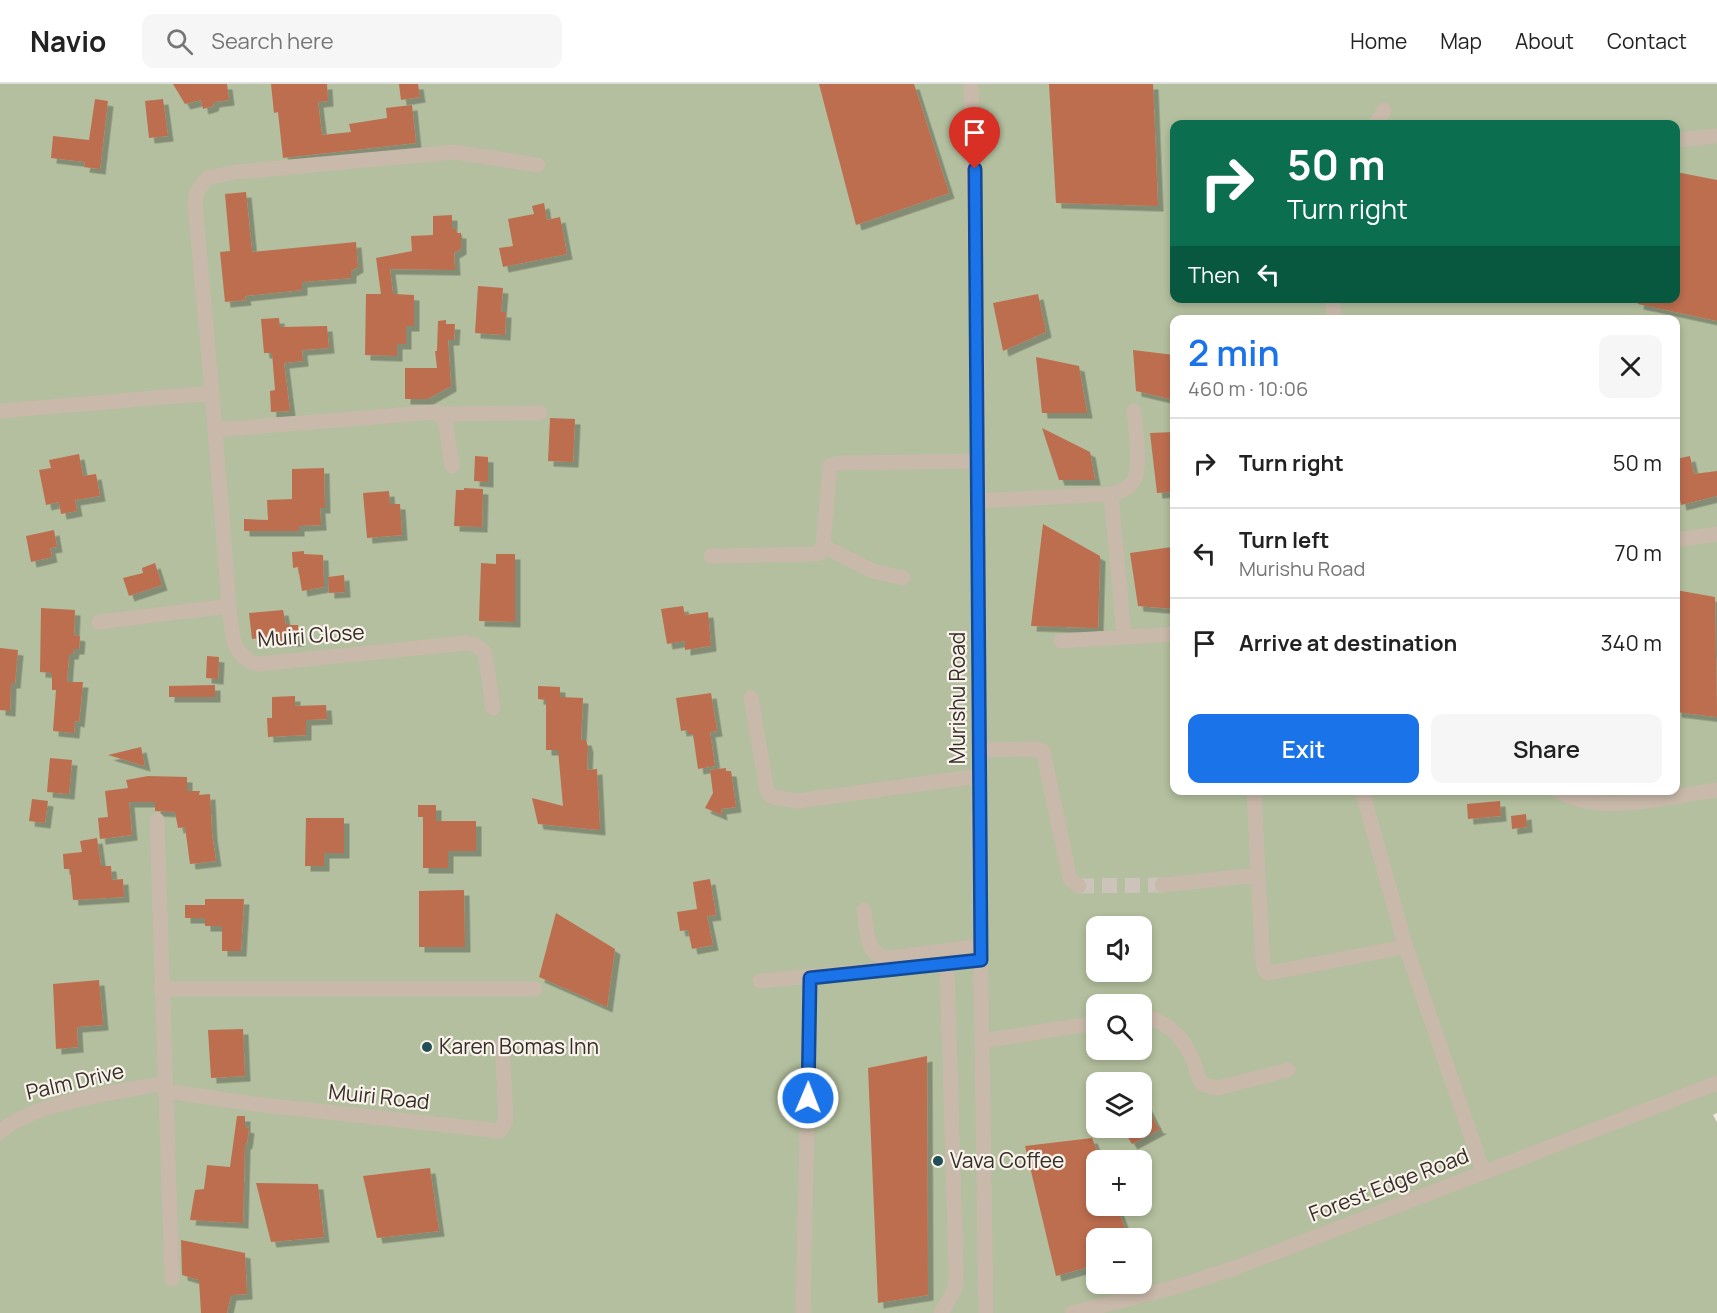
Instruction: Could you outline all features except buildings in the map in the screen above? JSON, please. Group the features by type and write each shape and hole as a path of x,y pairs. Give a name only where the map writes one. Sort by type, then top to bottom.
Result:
{"street":[{"name":"Murishu Road","path":"971,84 978,354 980,953 986,1313"},
{"path":"1378,120 1384,110"},
{"path":"1680,140 1717,136"},
{"name":"Muiri Close","path":"493,708 485,653 476,645 467,643 259,664 248,662 239,654 233,641 229,606 195,204 197,192 207,178 220,174 454,152 538,165"},
{"path":"0,411 212,393"},
{"path":"977,501 1111,494 1123,490 1132,483 1138,472 1134,411"},
{"path":"215,430 419,413 540,413"},
{"path":"441,414 446,425 452,466"},
{"path":"711,555 811,556 818,554 822,546 830,466 977,461"},
{"path":"1111,494 1124,636"},
{"path":"1680,539 1717,534"},
{"path":"822,546 873,571 903,578"},
{"path":"99,622 229,606"},
{"path":"1061,641 1170,634"},
{"path":"751,698 767,791 772,797 797,801 979,776"},
{"path":"979,750 1037,749 1043,751 1070,879 1078,886"},
{"path":"1680,794 1717,790"},
{"path":"1254,795 1265,971 1292,970 1378,953 1400,948 1404,941"},
{"path":"1363,795 1404,941 1483,1171"},
{"path":"1568,795 1583,802 1607,803 1675,795"},
{"path":"157,820 172,1279"},
{"path":"1162,885 1258,875"},
{"path":"864,910 870,948 879,957 980,953"},
{"path":"760,981 810,978 947,963 980,953"},
{"path":"941,1313 955,1289 956,1270 947,963"},
{"path":"803,1313 810,978"},
{"path":"161,989 536,989"},
{"path":"1152,1020 1162,1023 1180,1037 1188,1047 1198,1079 1203,1085 1218,1088 1288,1070"},
{"path":"982,1041 1086,1025"},
{"name":"Muiri Road","path":"165,1087 254,1104 500,1131 506,1120 502,1045"},
{"name":"Forest Edge Road","path":"1072,1313 1172,1288 1232,1269 1717,1083"},
{"name":"Palm Drive","path":"0,1132 28,1113 84,1099 165,1087"}],"green space":[{"path":"0,84 1717,84 1717,1113 1713,1115 1717,1122 1717,1313 0,1313"}],"tunnel":[{"path":"1079,886 1162,885"}],"place":[{"name":"Karen Bomas Inn","path":"427,1047"},
{"name":"Vava Coffee","path":"938,1161"}],"route":[{"path":"808,1098 810,978 981,960 975,169"}]}
